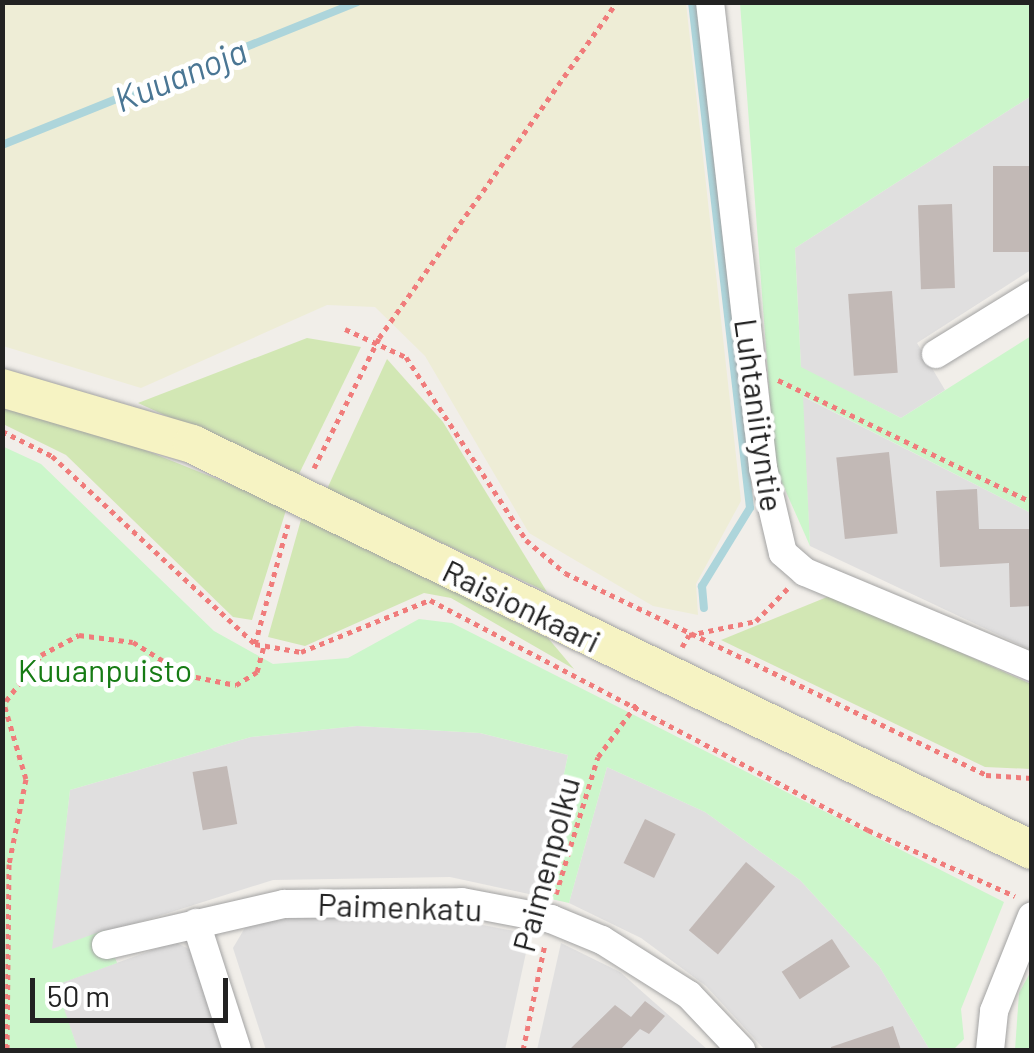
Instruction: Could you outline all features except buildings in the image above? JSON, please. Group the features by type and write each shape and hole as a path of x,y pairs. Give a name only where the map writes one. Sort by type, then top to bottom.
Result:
{"main road":[{"name":"Raisionkaari","path":"2,388 192,444 1032,850"}],"street":[{"name":"Luhtaniityntie","path":"710,2 771,513 783,553 805,572"},
{"path":"936,354 1032,295"},
{"path":"805,572 1032,666"},
{"name":"Paimenkatu","path":"106,944 284,904 462,902 550,919 689,995 741,1050"},
{"path":"990,1050 994,1011 1032,916"},
{"path":"196,922 237,1050"}],"path":[{"path":"314,468 379,338 617,2"},
{"path":"345,329 379,338 428,384 545,559 690,635 986,775 1032,778"},
{"path":"752,376 795,383 1032,502"},
{"path":"2,431 52,456 254,644 301,652 430,600 554,669 638,702 868,830 1032,903"},
{"path":"254,644 288,524"},
{"path":"666,676 690,635 756,621 805,572"},
{"path":"7,1050 8,864 26,779 4,699 41,655 80,635 134,642 186,675 236,684 257,672 264,646"},
{"name":"Paimenpolku","path":"524,1050 550,919 598,757 638,702"}],"shaded area":[{"path":"1031,96 1031,270 917,343 945,390 901,418 801,368 795,248"},
{"path":"802,396 1031,513 1031,650 810,546"},
{"path":"357,726 480,733 568,755 538,896 450,877 273,880 51,950 70,790 251,737"},
{"path":"607,767 705,812 800,880 879,966 930,1050 765,1050 706,986 641,938 569,903"},
{"path":"322,912 431,915 530,934 505,1050 266,1050 233,948 246,926"},
{"path":"175,942 197,953 231,1050 78,1050 55,985"},
{"path":"561,943 620,972 708,1050 537,1050"}],"green space":[{"path":"2,3 686,3 741,501 696,584 698,615 653,606 529,533 425,356 375,307 327,305 141,388 3,346"},
{"path":"740,3 1031,3 1031,96 795,248 801,367 901,418 1031,336 1031,513 803,396 810,546 775,467"},
{"path":"307,338 361,347 298,476 138,403"},
{"path":"387,359 443,422 547,592 327,489"},
{"path":"2,404 67,419 287,507 252,620 233,617 66,455 3,424"},
{"name":"Kuuanpuisto","path":"2,446 41,464 214,631 273,664 348,658 419,619 452,623 1004,902 961,1009 964,1039 953,1050 930,1050 879,966 800,880 705,812 607,767 569,903 538,896 568,755 480,733 357,726 251,737 70,790 52,949 105,930 117,963 56,985 78,1050 3,1050"},
{"path":"302,516 548,638 574,669 451,598 424,593 305,646 268,637"},
{"path":"832,595 1031,684 1031,769 985,767 721,640"},
{"path":"1031,971 1031,1050 1015,1050 1019,993"}],"waterway":[{"name":"Kuuanoja","path":"2,145 357,2"},
{"path":"692,2 750,508 702,586 704,608"}]}
